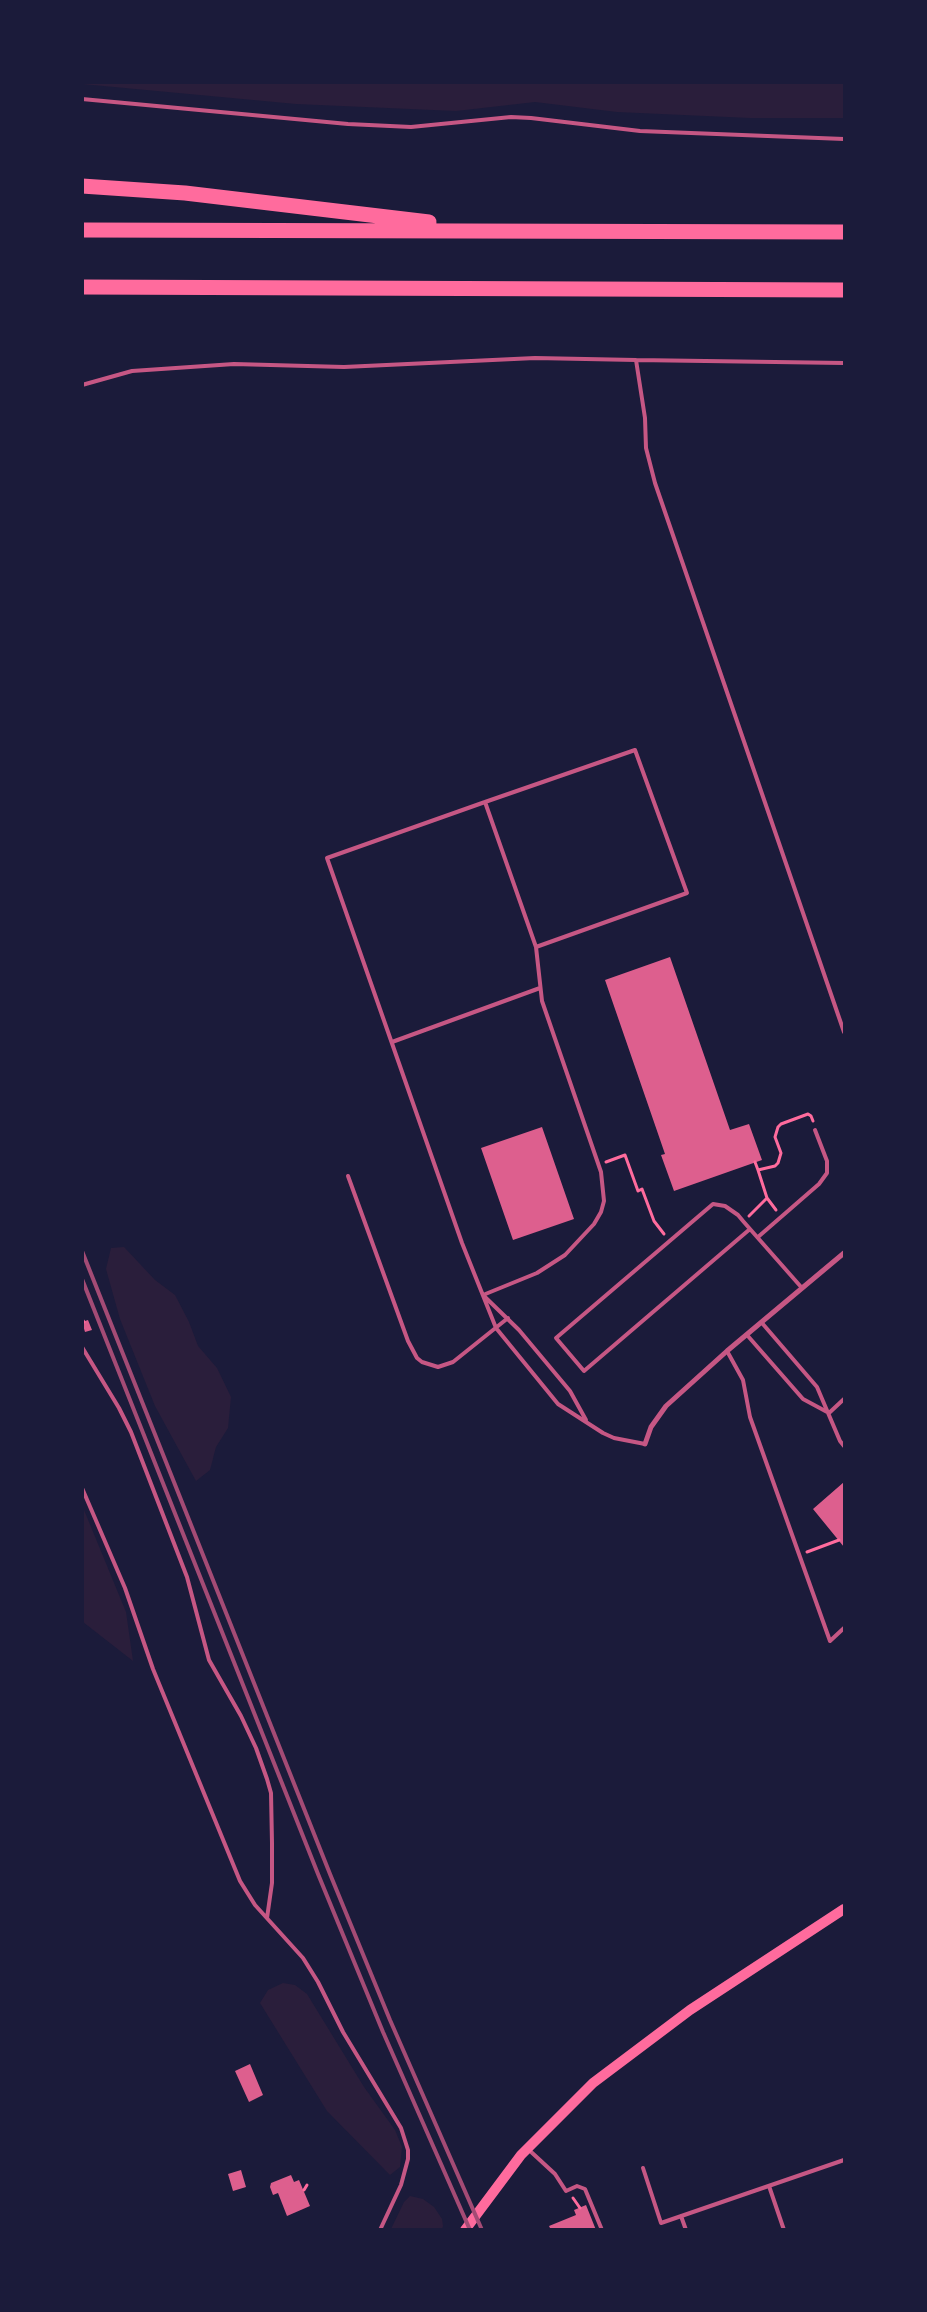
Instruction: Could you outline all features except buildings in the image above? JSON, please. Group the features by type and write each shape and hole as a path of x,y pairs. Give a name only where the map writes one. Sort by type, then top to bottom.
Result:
{"highway":[{"path":"82,186 185,193 508,231"},
{"path":"82,230 844,232"},
{"path":"82,287 844,290"}],"main road":[{"path":"465,2230 494,2189 528,2148 573,2101 637,2049 761,1963 844,1910"}],"street":[{"path":"645,1444 651,1427 666,1406 727,1351 844,1253"}],"lane":[{"path":"82,99 348,124 411,127 511,117 640,132 844,139"},
{"path":"82,385 132,372 226,364 344,366 535,358 844,363"},
{"path":"636,360 645,418 646,448 655,483 844,1032"},
{"path":"536,947 687,893 635,750 327,858 460,1235 496,1328 558,1404 614,1438 645,1444"},
{"path":"483,1295 537,1273 564,1255 585,1235 601,1212 604,1201 603,1180 542,1001 536,947 485,802"},
{"path":"392,1042 540,988"},
{"path":"758,1237 819,1184 827,1173 827,1161 815,1130"},
{"path":"348,1176 408,1341 417,1358 430,1365 444,1366 453,1362 508,1318"},
{"path":"750,1229 584,1371 556,1338 713,1204 719,1203 732,1210 758,1237 802,1288"},
{"path":"483,1295 508,1318 570,1391 587,1422"},
{"path":"762,1323 817,1387 840,1441 844,1446"},
{"path":"747,1335 803,1399 829,1413"},
{"path":"82,1348 119,1408 131,1432 190,1585 209,1660 241,1716 256,1748 267,1779 270,1793 272,1883 267,1918"},
{"path":"727,1351 743,1380 750,1417 830,1641 844,1628"},
{"path":"829,1413 844,1399"},
{"path":"82,1488 125,1588 153,1669 240,1881 255,1905 303,1958 318,1982 343,2032 401,2128 408,2150 408,2159 401,2185 380,2230"},
{"path":"528,2148 555,2174 566,2190 577,2186 585,2189 602,2230"},
{"path":"643,2168 661,2223 844,2160"},
{"path":"769,2186 784,2230"},
{"path":"682,2216 686,2230"}],"path":[{"path":"758,1170 775,1166 778,1163 781,1152 776,1137 781,1124 808,1114 812,1116 814,1123"},
{"path":"598,1165 625,1155 638,1191 642,1189 654,1221 669,1240"},
{"path":"749,1216 767,1198 755,1162"},
{"path":"820,1547 839,1540"},
{"path":"304,2190 307,2185"}],"shaded area":[{"path":"844,82 844,118 750,118 617,112 535,102 456,111 296,104 82,84"},
{"path":"124,1247 155,1280 175,1295 189,1322 198,1346 217,1368 231,1397 228,1428 216,1447 210,1470 196,1481 155,1406 120,1319 106,1269 111,1248"},
{"path":"82,1505 126,1612 133,1661 83,1622"},
{"path":"283,1983 295,1985 307,1994 364,2087 395,2130 402,2147 400,2167 390,2175 327,2111 260,2003 268,1990"},
{"path":"410,2196 423,2199 434,2207 442,2219 442,2229 391,2229 404,2202"}],"railway":[{"path":"82,1251 330,1874 390,2020 482,2230"},
{"path":"82,1279 318,1874 383,2032 470,2230"}]}
